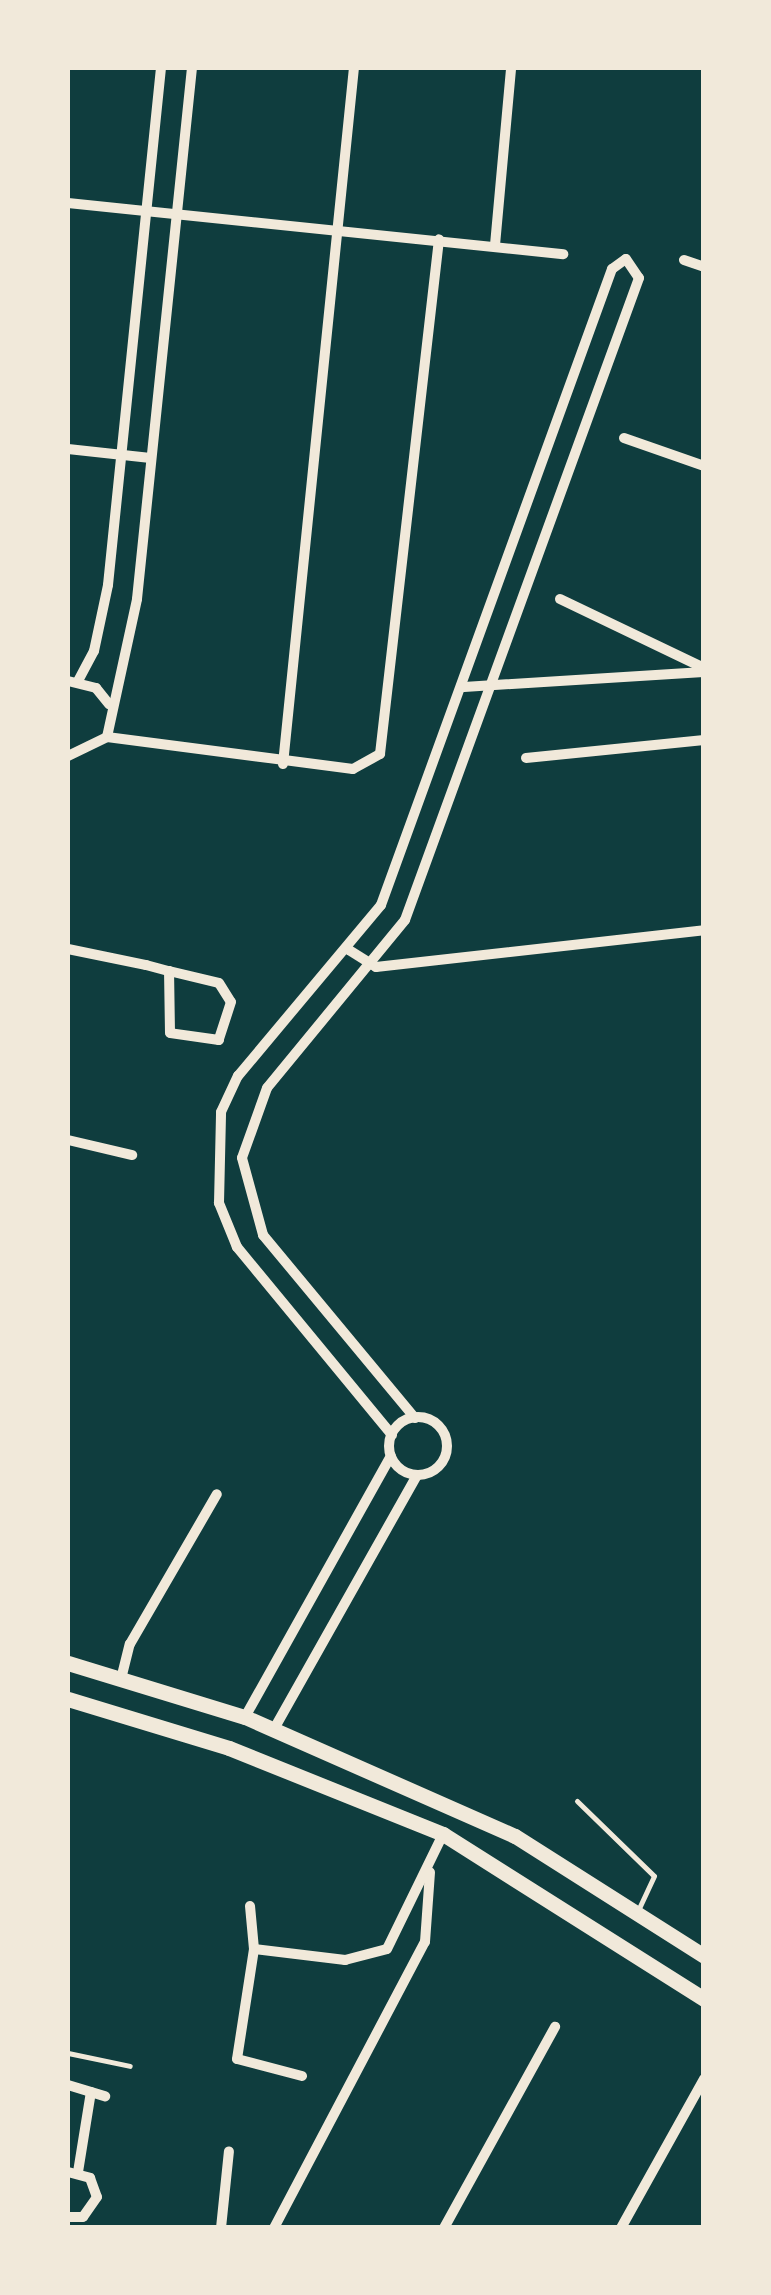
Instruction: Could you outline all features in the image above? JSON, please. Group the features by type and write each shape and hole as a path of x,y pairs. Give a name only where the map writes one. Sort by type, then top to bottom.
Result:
{"main road":[{"path":"68,1663 245,1717 515,1836 639,1908 704,1956"},
{"path":"68,1699 229,1748 442,1834 704,2000"}],"street":[{"path":"109,704 73,681 94,651 123,455 161,68"},
{"path":"107,738 109,704 137,599 192,68"},
{"path":"283,764 354,68"},
{"path":"495,245 511,68"},
{"path":"68,203 144,211 175,209 563,254"},
{"path":"68,756 107,738 283,764 361,768 380,754 439,239"},
{"path":"684,260 704,267"},
{"path":"245,1717 391,1456 392,1435 238,1247 218,1203 213,1153 238,1076 349,950 382,905 612,269 634,261 639,278 493,690 405,920 376,966 267,1088 242,1158 263,1235 415,1418 440,1427 447,1447 438,1467 417,1475 274,1729"},
{"path":"624,438 704,466"},
{"path":"68,450 151,458"},
{"path":"560,599 704,670"},
{"path":"464,687 493,690 704,670"},
{"path":"526,758 704,740"},
{"path":"349,950 376,966 704,930"},
{"path":"68,949 169,971 225,988 231,1002 219,1040 170,1034 169,971"},
{"path":"68,1140 132,1156"},
{"path":"392,1435 415,1418"},
{"path":"391,1456 417,1475"},
{"path":"121,1678 130,1644 218,1494"},
{"path":"254,1950 345,1960 387,1948 430,1868 442,1834"},
{"path":"274,2228 424,1942 430,1868"},
{"path":"250,1906 254,1950 236,2059 302,2076"},
{"path":"444,2228 554,2026"},
{"path":"621,2228 704,2079"},
{"path":"68,2085 104,2096"},
{"path":"68,2217 83,2217 97,2196 73,2172 91,2092"},
{"path":"221,2228 230,2151"}],"lane":[{"path":"577,1801 654,1876 639,1908"},
{"path":"68,2053 130,2066"}]}
